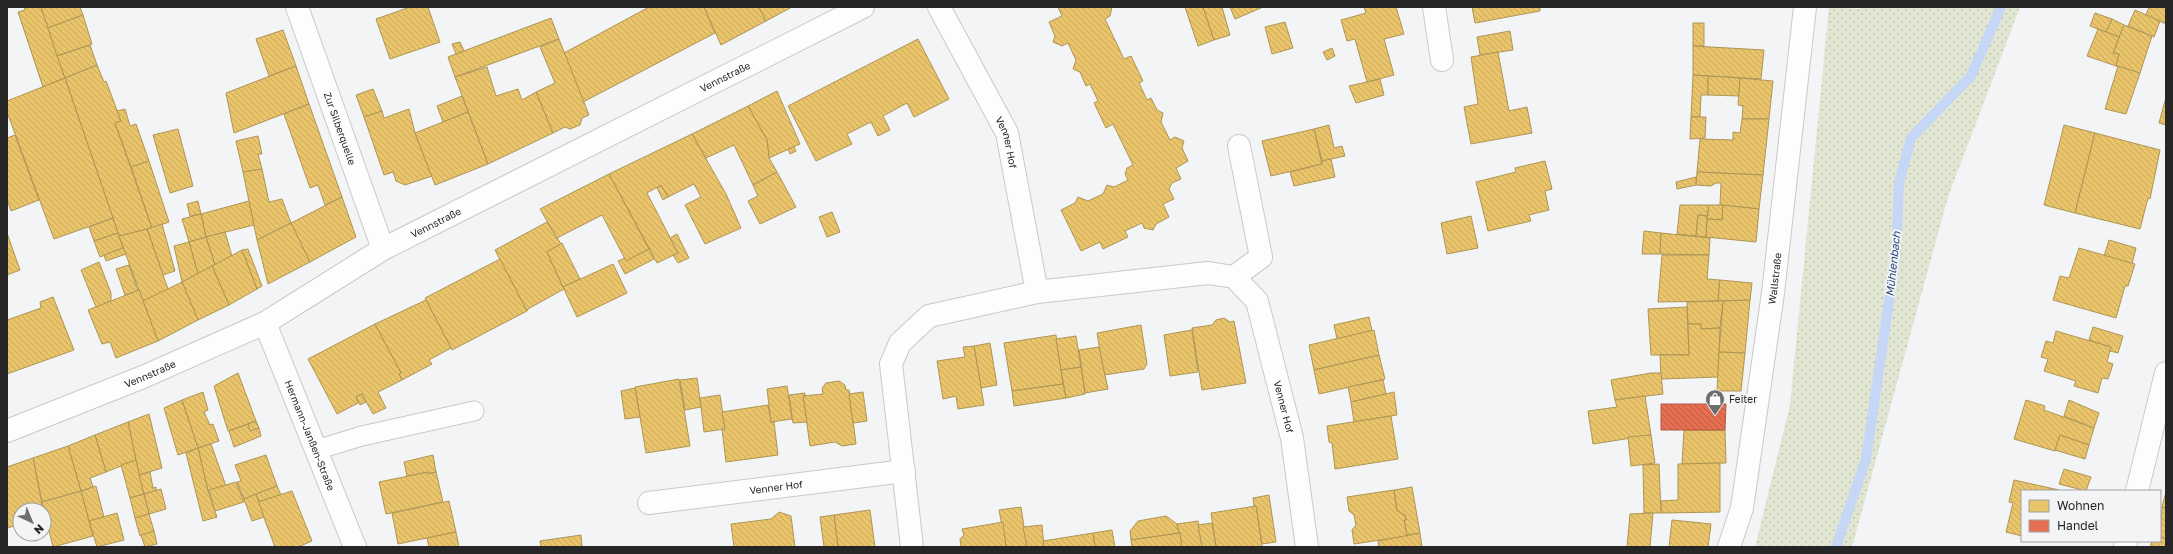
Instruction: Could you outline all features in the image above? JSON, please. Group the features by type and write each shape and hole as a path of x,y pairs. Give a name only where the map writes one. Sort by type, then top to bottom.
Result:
{"street":[{"name":"Zur Silberquelle","path":"297,7 384,250"},
{"name":"Vennstraße","path":"7,431 143,377 265,323 384,250 863,7"},
{"name":"Venner Hof","path":"940,7 1007,133 1037,292"},
{"path":"1434,7 1442,60"},
{"name":"Wallstraße","path":"1729,547 1742,508 1773,293 1805,7"},
{"path":"912,547 891,364 900,342 929,316 1037,292 1208,273 1234,277 1261,257 1239,146"},
{"name":"Venner Hof","path":"1234,277 1256,301 1292,438 1307,547"},
{"name":"Hermann-Janßen-Straße","path":"265,323 355,547"},
{"path":"2137,490 2166,373"},
{"name":"Venner Hof","path":"649,503 904,471"}],"lane":[{"path":"316,450 362,436 474,411"}],"green space":[{"path":"1829,7 1859,9 1860,7 2020,7 1948,197 1852,547 1755,547 1790,405"}],"building: Wohnen":[{"path":"24,7 41,7 65,78 43,87 18,12 25,10"},
{"path":"41,7 80,7 83,15 48,28"},
{"path":"410,7 428,7 440,42 390,59 376,19"},
{"path":"649,7 704,7 715,33 583,102 564,53"},
{"path":"704,7 759,7 766,21 721,45"},
{"path":"759,7 792,7 766,21"},
{"path":"1058,7 1112,7 1110,16 1105,19 1124,59 1131,56 1143,81 1139,83 1147,100 1151,98 1157,110 1163,113 1161,122 1170,140 1175,137 1184,141 1182,148 1188,161 1176,168 1181,179 1172,183 1169,189 1174,199 1163,204 1169,217 1156,224 1153,230 1144,228 1142,223 1125,231 1128,237 1103,249 1100,242 1081,251 1061,210 1075,203 1078,197 1088,201 1103,194 1107,185 1114,187 1128,180 1125,174 1127,168 1133,165 1113,124 1106,128 1094,103 1098,101 1090,84 1086,86 1080,72 1073,69 1076,60 1068,43 1062,46 1053,42 1055,36 1049,22 1062,16"},
{"path":"1185,7 1203,7 1214,40 1198,46"},
{"path":"1203,7 1222,7 1230,35 1214,40"},
{"path":"1230,7 1261,7 1261,8 1235,19"},
{"path":"1364,7 1396,7 1404,34 1384,39 1394,75 1367,82 1355,39 1347,41 1341,20 1366,13"},
{"path":"1472,7 1540,7 1540,11 1475,23"},
{"path":"2149,7 2166,7 2166,24 2146,15"},
{"path":"2135,10 2160,21 2154,37 2128,26"},
{"path":"2095,13 2112,19 2106,32 2090,26"},
{"path":"83,15 92,44 57,56 48,28"},
{"path":"551,18 559,39 455,77 448,57"},
{"path":"2112,19 2124,25 2119,37 2106,32"},
{"path":"1285,22 1293,48 1272,54 1265,27"},
{"path":"1693,23 1704,23 1704,46 1693,46"},
{"path":"2124,25 2152,36 2140,73 2116,66 2119,54 2113,53"},
{"path":"2098,29 2119,37 2113,53 2119,54 2116,66 2087,56"},
{"path":"283,30 296,66 269,76 256,39"},
{"path":"1510,31 1513,50 1480,55 1477,37"},
{"path":"559,39 589,115 582,118 580,125 570,129 565,127 553,133 536,92 555,83 540,47"},
{"path":"918,39 949,99 914,117 907,103 883,116 890,130 878,136 871,122 847,134 852,144 816,161 788,106"},
{"path":"460,42 464,51 456,54 452,44"},
{"path":"90,45 97,65 65,78 57,56"},
{"path":"1693,46 1764,50 1761,79 1693,75"},
{"path":"1332,48 1335,56 1327,60 1323,52"},
{"path":"1498,52 1509,111 1527,107 1532,133 1471,144 1464,107 1478,104 1471,57"},
{"path":"97,65 104,82 106,81 121,121 115,123 152,228 119,236 65,78"},
{"path":"296,66 309,104 234,133 226,93"},
{"path":"2118,66 2140,73 2126,114 2105,109"},
{"path":"487,67 496,96 518,89 522,100 536,92 553,133 488,164 455,77"},
{"path":"1693,75 1708,76 1708,95 1701,95 1700,117 1691,117"},
{"path":"1708,76 1740,78 1739,96 1708,95"},
{"path":"65,78 113,218 54,239 7,112 7,101"},
{"path":"1740,78 1773,81 1769,119 1742,119 1743,106 1738,105"},
{"path":"1380,79 1384,95 1356,103 1349,86"},
{"path":"373,89 382,111 364,117 356,95"},
{"path":"777,91 800,144 769,158 767,140 748,106"},
{"path":"462,96 468,112 443,122 437,106"},
{"path":"2166,97 2166,125 2159,123"},
{"path":"309,104 342,197 325,205 318,185 310,188 284,114"},
{"path":"748,106 767,140 769,158 777,172 753,185 734,145 706,158 692,134"},
{"path":"125,109 130,126 136,124 149,161 131,167 115,123 121,121 117,111"},
{"path":"409,109 415,133 432,176 405,185 396,181 393,172 384,175 364,117 382,111 384,118"},
{"path":"468,112 488,164 435,185 415,133"},
{"path":"1691,117 1706,117 1705,138 1690,139"},
{"path":"1742,119 1769,119 1763,175 1697,172 1700,139 1733,140 1733,132 1740,133"},
{"path":"1329,125 1334,148 1342,146 1345,156 1322,161 1314,129"},
{"path":"2064,125 2095,133 2075,213 2044,205"},
{"path":"178,129 193,186 170,193 153,135"},
{"path":"1314,129 1322,164 1271,176 1262,141"},
{"path":"2095,133 2160,150 2150,199 2148,198 2140,229 2075,213"},
{"path":"692,134 726,194 741,228 705,244 685,205 701,197 694,184 668,197 661,185 647,193 678,253 657,263 609,174"},
{"path":"15,135 39,200 11,211 7,199 7,138"},
{"path":"258,136 262,154 258,154 262,169 243,172 236,141"},
{"path":"794,147 796,151 790,154 788,149"},
{"path":"1331,159 1335,177 1294,186 1290,172 1322,164 1322,161"},
{"path":"149,161 169,222 152,228 131,167"},
{"path":"1545,161 1552,189 1545,191 1549,210 1529,215 1531,221 1488,231 1476,182 1516,172 1515,168"},
{"path":"262,169 269,202 282,199 291,223 257,240 243,172"},
{"path":"777,172 796,207 760,224 748,201 758,196 753,185"},
{"path":"1697,172 1763,175 1759,209 1720,205 1721,183 1716,183 1711,186 1696,185"},
{"path":"609,174 649,249 626,261 602,215 557,238 540,209"},
{"path":"1696,177 1696,185 1677,189 1676,182"},
{"path":"661,185 668,197 663,200 657,188"},
{"path":"342,197 356,237 310,262 291,223"},
{"path":"198,201 201,214 190,216 187,204"},
{"path":"249,201 254,225 206,237 201,214"},
{"path":"1680,205 1709,205 1707,216 1698,215 1696,236 1677,234"},
{"path":"1709,205 1723,205 1722,220 1707,219"},
{"path":"1723,205 1759,209 1756,242 1706,237 1707,219 1722,220"},
{"path":"832,212 840,232 827,237 819,217"},
{"path":"201,214 206,237 189,242 182,219"},
{"path":"1698,215 1707,216 1706,237 1696,236"},
{"path":"1471,216 1478,248 1447,254 1441,223"},
{"path":"113,218 118,233 94,241 89,227"},
{"path":"547,222 561,244 547,252 564,289 528,309 527,311 495,250"},
{"path":"291,223 310,262 268,284 257,240"},
{"path":"162,224 175,271 163,275 147,229"},
{"path":"147,229 168,289 143,301 119,236"},
{"path":"1644,231 1661,233 1660,254 1642,254"},
{"path":"225,232 232,256 215,265 206,237"},
{"path":"7,233 20,270 7,275"},
{"path":"118,233 123,248 100,257 94,241"},
{"path":"1661,233 1710,238 1709,255 1660,254"},
{"path":"677,234 689,258 678,263 673,255 678,253 670,238"},
{"path":"206,237 215,265 198,274 189,242"},
{"path":"2109,240 2136,248 2132,264 2104,256"},
{"path":"189,242 198,274 182,282 174,246"},
{"path":"562,243 580,279 563,287 547,252"},
{"path":"123,248 126,254 106,261 104,255"},
{"path":"2079,248 2135,264 2128,286 2125,286 2116,318 2053,300 2060,276 2069,278"},
{"path":"248,249 262,286 257,289 242,250"},
{"path":"649,249 654,259 625,274 618,261 625,258 626,261"},
{"path":"242,250 257,289 229,305 212,266"},
{"path":"1662,255 1709,255 1707,279 1720,280 1718,301 1658,302"},
{"path":"500,259 527,311 452,350 425,298"},
{"path":"99,262 111,293 111,301 96,307 81,270"},
{"path":"613,264 627,293 577,317 563,287"},
{"path":"129,265 138,291 125,295 116,269"},
{"path":"212,266 229,305 198,320 182,282"},
{"path":"1720,280 1752,283 1750,300 1718,301"},
{"path":"182,282 198,320 158,341 143,301"},
{"path":"139,290 158,341 116,358 110,342 102,344 88,310"},
{"path":"53,297 74,350 7,374 7,320 41,308 40,302"},
{"path":"426,300 451,348 429,360 432,364 402,380 399,374 401,373 375,324"},
{"path":"1750,300 1745,353 1719,352 1723,301"},
{"path":"1723,301 1720,328 1701,329 1701,324 1688,324 1687,302"},
{"path":"1687,307 1689,355 1651,355 1648,309"},
{"path":"1369,317 1372,331 1337,339 1334,325"},
{"path":"1224,318 1230,322 1234,321 1246,383 1202,390 1192,328 1212,325 1216,320"},
{"path":"375,324 401,373 399,374 402,380 378,392 386,408 373,414 362,394 356,397 358,403 337,414 308,359"},
{"path":"1688,324 1701,324 1701,329 1720,328 1718,377 1661,379 1660,355 1689,355"},
{"path":"1141,325 1147,364 1144,369 1104,375 1097,333"},
{"path":"2093,327 2123,336 2118,353 2110,351 2111,347 2089,340"},
{"path":"1192,330 1198,372 1170,376 1164,335"},
{"path":"1374,330 1379,355 1314,370 1309,345"},
{"path":"2056,331 2111,347 2107,362 2113,364 2108,379 2102,378 2098,393 2074,386 2076,381 2044,371 2048,359 2041,357 2046,341 2053,343"},
{"path":"1056,335 1063,384 1012,391 1004,343"},
{"path":"1076,336 1081,367 1061,370 1056,339"},
{"path":"990,343 997,385 981,388 974,346"},
{"path":"974,346 984,405 958,409 956,396 943,399 937,361 965,357 963,347"},
{"path":"1099,347 1108,389 1085,393 1079,350"},
{"path":"1719,352 1745,353 1741,391 1717,391"},
{"path":"1379,355 1385,379 1319,394 1314,370"},
{"path":"1081,367 1085,394 1066,398 1061,370"},
{"path":"238,373 256,421 228,431 214,386"},
{"path":"1651,373 1661,373 1663,394 1615,400 1611,380"},
{"path":"697,378 701,407 685,410 680,380"},
{"path":"679,379 690,446 646,453 635,387"},
{"path":"1383,380 1386,394 1351,402 1348,387"},
{"path":"839,381 845,385 846,390 849,390 856,444 842,446 835,442 810,446 803,396 823,394 822,388 826,383"},
{"path":"1063,384 1066,398 1014,406 1012,391"},
{"path":"787,386 792,419 771,422 767,389"},
{"path":"635,388 640,417 625,419 621,391"},
{"path":"203,392 208,410 204,412 210,425 213,424 219,441 198,448 182,400"},
{"path":"863,392 867,421 853,423 849,394"},
{"path":"1394,392 1397,415 1354,422 1351,402"},
{"path":"805,393 805,396 803,396 807,422 793,423 789,395"},
{"path":"362,394 366,402 360,405 356,397"},
{"path":"720,395 725,429 704,432 700,398"},
{"path":"1645,396 1651,435 1593,444 1588,411 1617,407 1615,400"},
{"path":"182,400 198,448 178,455 164,408"},
{"path":"2026,400 2045,406 2044,410 2094,428 2089,445 2060,435 2055,451 2014,439"},
{"path":"2069,400 2099,413 2094,428 2064,416"},
{"path":"768,405 771,422 774,422 778,455 726,462 722,429 725,429 722,412"},
{"path":"149,414 162,468 139,475 128,422"},
{"path":"1391,416 1398,459 1335,469 1332,443 1329,442 1327,426"},
{"path":"256,421 259,428 250,431 248,424"},
{"path":"128,422 136,460 106,472 95,435"},
{"path":"248,424 250,431 259,428 261,436 234,447 229,431"},
{"path":"1684,430 1725,430 1726,463 1682,464"},
{"path":"95,435 106,472 90,478 93,487 81,491 68,446"},
{"path":"1651,435 1655,463 1631,466 1628,437"},
{"path":"2060,435 2089,445 2085,459 2055,450"},
{"path":"211,444 226,486 208,491 198,448"},
{"path":"68,446 81,491 42,502 33,458"},
{"path":"198,448 208,491 217,517 203,521 186,453"},
{"path":"266,455 277,486 244,499 237,482 241,481 235,465"},
{"path":"433,455 436,472 407,476 404,462"},
{"path":"33,458 42,502 12,502 12,527 7,528 7,467"},
{"path":"136,460 144,494 130,498 121,465"},
{"path":"1720,463 1720,512 1661,513 1661,501 1678,500 1678,464"},
{"path":"1659,464 1661,513 1644,513 1643,465"},
{"path":"2064,469 2091,477 2086,490 2059,484"},
{"path":"150,472 153,488 156,487 156,491 144,494 139,475"},
{"path":"428,472 428,474 436,472 443,502 386,514 379,482"},
{"path":"2014,480 2059,490 2021,490 2021,536 2006,532 2013,503 2009,502"},
{"path":"236,482 244,502 215,511 209,490"},
{"path":"96,486 104,517 89,521 81,491"},
{"path":"277,486 281,495 259,502 256,494"},
{"path":"1412,487 1420,533 1406,535 1404,520 1406,520 1405,515 1397,511 1394,490"},
{"path":"161,489 166,509 149,514 144,494"},
{"path":"1394,490 1397,511 1405,515 1406,520 1404,520 1407,536 1354,544 1352,530 1356,525 1354,515 1349,511 1347,497"},
{"path":"81,491 93,536 53,547 52,502 42,502"},
{"path":"292,491 312,541 298,547 275,547 258,502"},
{"path":"2166,492 2166,508 2162,507"},
{"path":"144,494 149,514 135,518 130,498"},
{"path":"256,494 264,517 252,521 244,499"},
{"path":"1269,495 1276,542 1262,544 1256,506 1254,506 1253,498"},
{"path":"449,501 456,532 398,544 392,513"},
{"path":"1256,506 1262,547 1216,547 1211,513"},
{"path":"1021,507 1027,547 1006,547 999,510"},
{"path":"2162,507 2166,508 2166,539 2161,537"},
{"path":"870,510 875,547 838,547 834,515"},
{"path":"779,512 791,516 795,547 734,547 731,524 771,519"},
{"path":"117,513 124,540 97,547 89,521"},
{"path":"1653,513 1650,547 1627,547 1630,514"},
{"path":"149,514 154,531 140,536 135,518"},
{"path":"834,515 838,547 824,547 820,517"},
{"path":"1166,516 1177,524 1179,533 1131,540 1130,531 1138,521"},
{"path":"1672,520 1711,524 1708,547 1669,547"},
{"path":"1198,521 1202,547 1182,547 1177,524"},
{"path":"1003,522 1006,547 961,547 960,539 964,535 962,529"},
{"path":"1212,523 1216,547 1202,547 1198,525"},
{"path":"1042,525 1044,547 1027,547 1023,527"},
{"path":"1112,530 1115,547 1095,547 1093,533"},
{"path":"154,531 157,544 145,547 141,535"},
{"path":"456,532 459,547 429,547 427,538"},
{"path":"1093,533 1095,547 1044,547 1043,541"},
{"path":"1180,533 1182,547 1132,547 1131,540"},
{"path":"1420,533 1422,547 1379,547 1378,541"},
{"path":"581,535 582,547 541,547 540,541"},
{"path":"2161,537 2166,539 2166,547 2150,547 2152,542 2161,542"}],"building: Handel":[{"path":"1661,404 1726,404 1725,430 1661,430"}],"waterway":[{"name":"Mühlenbach","path":"1836,547 1866,459 1896,253 1899,183 1911,138 1971,76 2001,7"}],"place":[{"name":"Feiter","path":"1715,416"}]}
